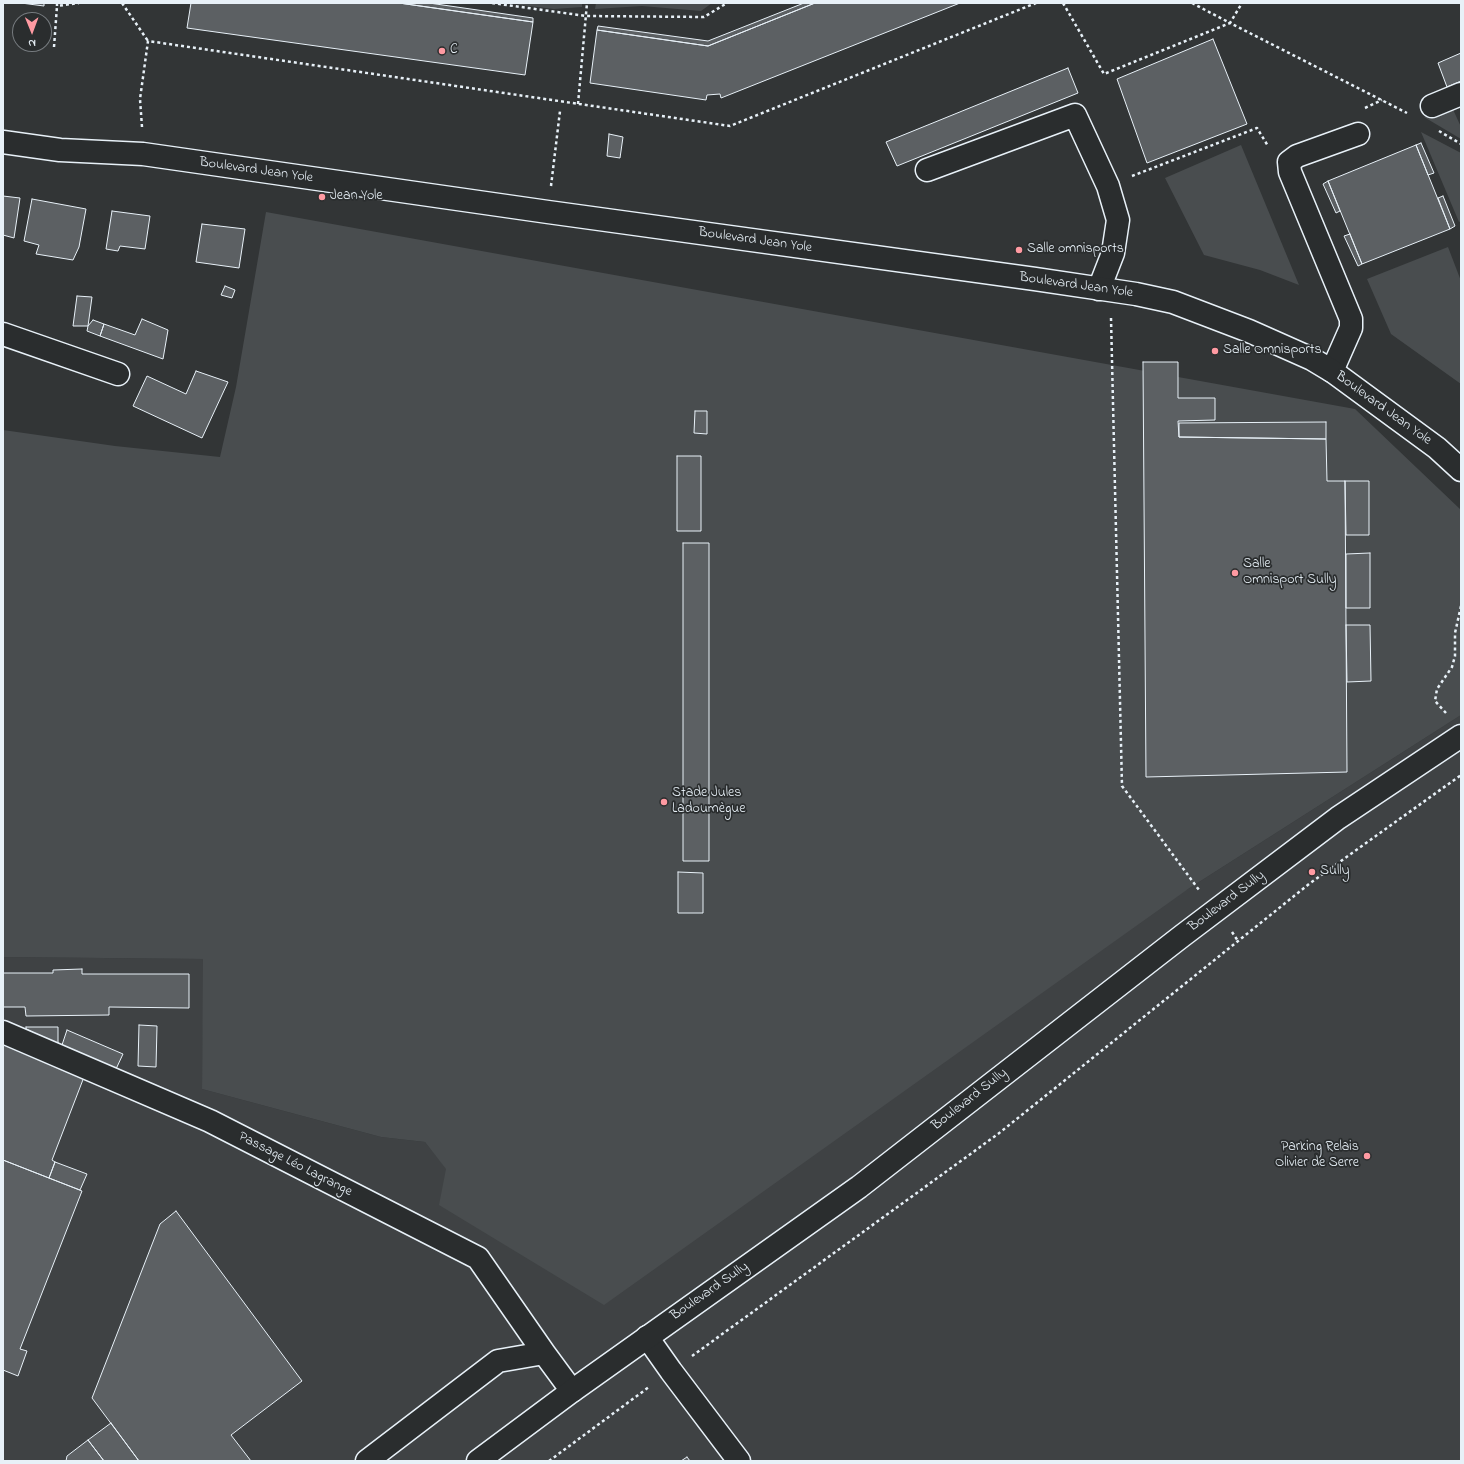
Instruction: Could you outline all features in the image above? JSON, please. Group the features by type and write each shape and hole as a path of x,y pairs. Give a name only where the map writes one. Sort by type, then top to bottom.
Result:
{"main road":[{"path":"1432,106 1461,94"},
{"path":"927,170 1075,115 1108,186 1118,220 1113,253 1099,289"},
{"path":"1332,371 1351,328 1351,319 1290,172 1290,162 1296,156 1358,134"},
{"name":"Boulevard Jean Yole","path":"3,142 60,150 143,154 1136,294 1173,302 1249,331 1312,359 1332,371 1437,448 1461,470"},
{"path":"3,334 118,374"},
{"name":"Boulevard Sully","path":"478,1461 572,1391 859,1187 1215,911 1456,728"},
{"name":"Passage Léo Lagrange","path":"3,1032 210,1121 478,1258 572,1391"},
{"path":"648,1337 671,1371 739,1461"},
{"path":"367,1461 498,1361 544,1352"}],"path":[{"path":"54,47 57,5 79,3"},
{"path":"122,3 148,41 140,99 143,154"},
{"path":"492,3 586,16 704,16 727,3"},
{"path":"578,104 587,3"},
{"path":"148,41 730,126 1036,3"},
{"path":"1062,3 1104,74 1230,23 1242,3"},
{"path":"1192,3 1412,115"},
{"path":"548,212 560,111"},
{"path":"1108,186 1257,128 1272,153 1290,172"},
{"path":"1436,129 1461,144"},
{"path":"1111,318 1122,786 1238,941"},
{"path":"1456,728 1435,701 1437,689 1452,667 1455,656 1455,633 1461,606"},
{"path":"549,1461 998,1134 1309,884 1461,776"}],"shaded area":[{"path":"512,3 582,3 582,7 554,9"},
{"path":"596,3 712,3 701,11 642,6 595,9"},
{"path":"1451,105 1461,127 1461,139 1424,117"},
{"path":"1421,132 1461,153 1461,221 1459,222"},
{"path":"1241,145 1299,285 1260,270 1204,255 1165,178"},
{"name":"Stade Jules Ladoumègue","path":"266,212 1355,409 1461,510 1461,715 1188,889 604,1305 439,1205 446,1169 425,1142 381,1137 202,1089 203,959 3,957 3,430 115,446 220,457 236,387"},
{"path":"1448,247 1461,281 1461,384 1391,334 1367,279"},
{"path":"1461,715 1461,1461 3,1461 3,957 204,959 202,1089 381,1137 425,1142 446,1168 1188,889"}],"building":[{"path":"21,3 44,3 44,6"},
{"name":"C","path":"191,3 399,3 533,22 525,75 187,28"},
{"path":"399,3 429,3 533,18 533,22"},
{"path":"804,3 815,3 708,46 597,30 598,26 708,41"},
{"path":"815,3 960,3 721,98 720,94 707,95 706,100 590,83 597,30 708,46"},
{"path":"1213,39 1247,124 1147,163 1117,79"},
{"path":"1461,53 1461,81 1447,87 1438,63"},
{"path":"1068,68 1078,93 897,166 886,142"},
{"path":"609,134 623,137 620,158 607,156"},
{"path":"1421,143 1434,173 1428,175 1416,145"},
{"path":"1416,145 1450,229 1362,264 1328,181"},
{"path":"1328,181 1340,211 1336,213 1323,184"},
{"path":"3,196 20,198 14,238 3,235"},
{"path":"1443,196 1455,226 1450,229 1438,198"},
{"path":"32,199 86,209 79,247 73,260 36,254 39,245 24,241"},
{"path":"112,211 150,216 145,249 120,246 118,251 106,249"},
{"path":"202,224 245,229 239,268 196,262"},
{"path":"1350,234 1362,264 1358,266 1344,236"},
{"path":"225,286 235,290 232,298 221,295"},
{"path":"77,296 92,297 88,326 73,326"},
{"path":"142,319 168,330 163,359 100,336 104,324 135,335"},
{"path":"93,320 104,324 100,336 87,331 88,326"},
{"path":"1143,362 1178,362 1178,398 1215,398 1215,420 1178,421 1179,437 1326,439 1327,481 1345,481 1347,772 1146,777"},
{"path":"196,371 228,382 202,438 133,406 147,376 186,394"},
{"path":"695,411 707,411 707,434 694,433"},
{"path":"1326,422 1326,439 1179,437 1179,423"},
{"path":"677,456 701,456 701,531 677,531"},
{"path":"1345,481 1369,481 1369,535 1346,535"},
{"path":"683,543 709,543 709,861 683,861"},
{"path":"1370,553 1370,608 1346,608 1346,554"},
{"path":"1346,625 1370,625 1371,681 1347,682"},
{"path":"678,872 703,873 703,913 678,913"},
{"path":"82,969 82,974 189,974 189,1008 109,1007 109,1015 26,1016 25,1007 3,1007 3,973 53,973 53,970"},
{"path":"139,1025 157,1026 156,1067 138,1066"},
{"path":"26,1027 58,1027 58,1044 26,1029"},
{"path":"67,1030 123,1054 116,1069 62,1045"},
{"path":"3,1042 84,1077 52,1160 55,1162 49,1178 3,1160"},
{"path":"3,1160 82,1191 20,1349 27,1351 18,1376 3,1370"},
{"path":"55,1162 87,1174 80,1190 49,1178"},
{"path":"176,1211 302,1381 231,1435 251,1461 139,1461 92,1398 160,1224"},
{"path":"111,1423 139,1461 104,1461 88,1440"},
{"path":"88,1440 104,1461 66,1461 67,1456"},
{"path":"687,1457 690,1461 681,1461"}],"place":[{"name":"C","path":"442,51"},
{"name":"Jean Yole","path":"322,197"},
{"name":"Salle omnisports","path":"1019,250"},
{"name":"Salle Omnisports","path":"1215,351"},
{"name":"Salle Omnisport Sully","path":"1235,573"},
{"name":"Stade Jules Ladoumègue","path":"664,802"},
{"name":"Sully","path":"1312,872"},
{"name":"Parking Relais Olivier de Serre","path":"1367,1156"}]}
